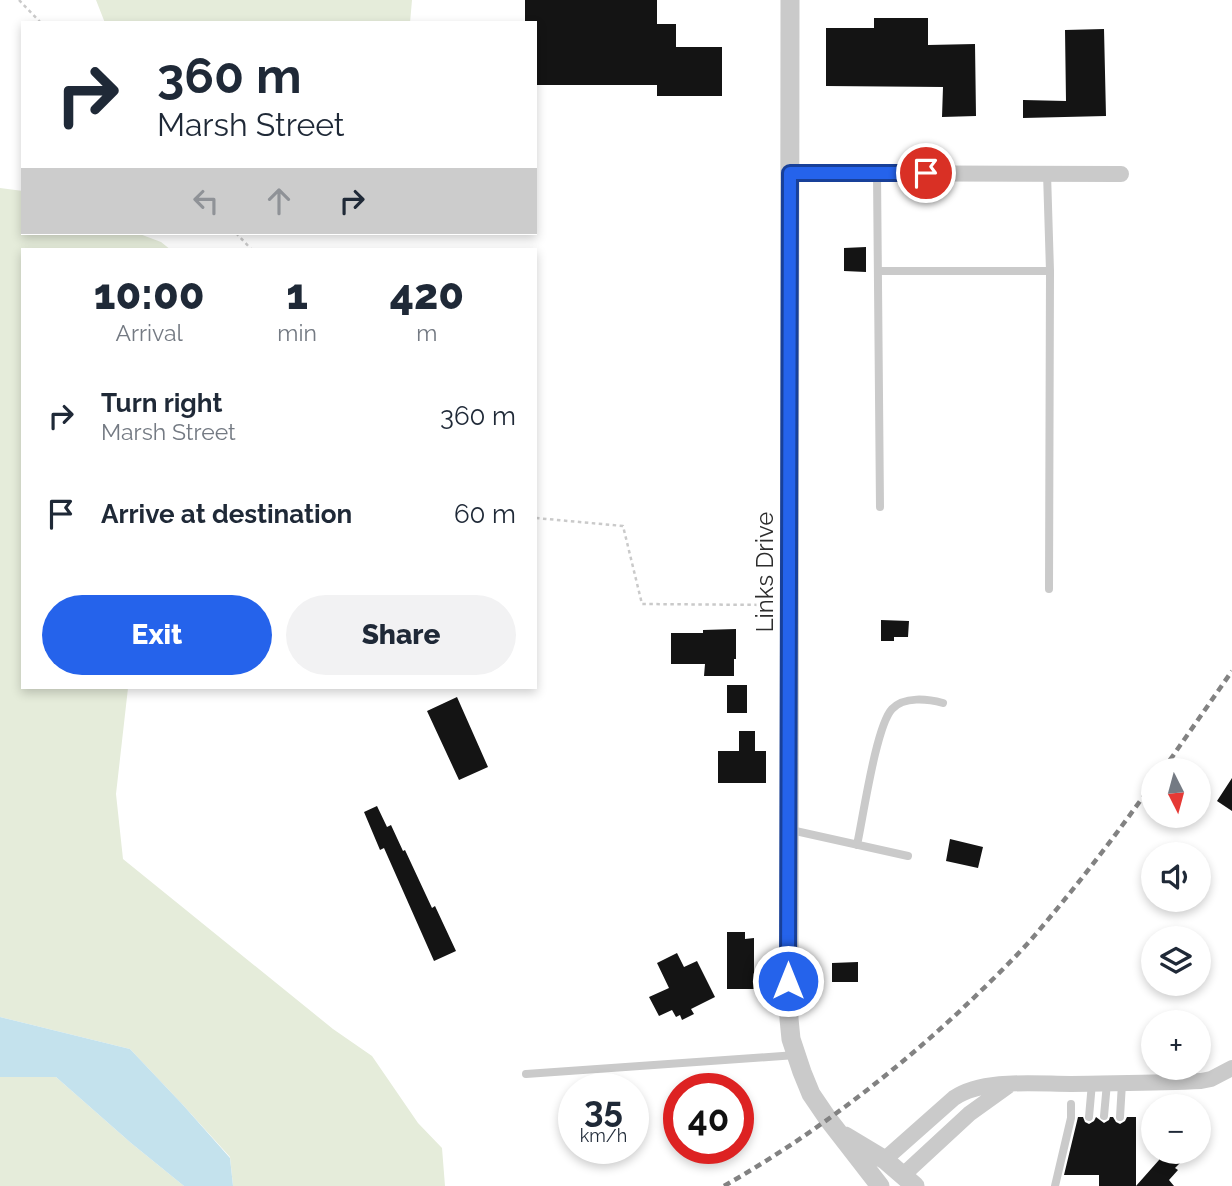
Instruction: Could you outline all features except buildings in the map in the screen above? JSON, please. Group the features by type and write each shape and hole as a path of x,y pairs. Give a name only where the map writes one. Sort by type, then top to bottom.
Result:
{"street":[{"name":"Links Drive","path":"790,0 788,1001 791,1039 811,1094 880,1185"},
{"path":"790,173 1121,174"},
{"path":"1010,1084 969,1114 909,1180 880,1185 884,1160 958,1095 978,1088 1010,1084 1201,1081 1221,1075 1232,1068"},
{"name":"Links Drive","path":"838,1131 884,1160 909,1180"}],"lane":[{"path":"877,173 880,507"},
{"path":"1047,173 1050,271 1049,589"},
{"path":"877,271 1050,271"},
{"path":"857,845 881,730 891,710 902,702 912,700 943,703"},
{"path":"788,829 908,856"},
{"path":"526,1074 796,1055"},
{"path":"1104,1116 1107,1083"},
{"path":"1089,1117 1107,1083"},
{"path":"1107,1083 1120,1117"},
{"path":"1055,1186 1071,1118 1071,1104"}],"path":[{"path":"19,0 39,21"},
{"path":"238,235 250,248"},
{"path":"537,518 623,526 642,604 789,605"}],"green space":[{"path":"96,0 412,0 410,21 104,21"},
{"path":"0,188 21,191 21,235 142,235 168,248 21,248 21,689 128,689 116,794 123,859 333,1029 372,1056 418,1123 442,1148 445,1186 233,1186 230,1157 130,1049 0,1017"},
{"path":"0,1077 56,1077 184,1186 0,1186"}],"water":[{"path":"0,1017 130,1049 230,1158 233,1186 184,1186 56,1077 0,1077"}],"railway":[{"path":"1171,758 1232,671"},
{"path":"724,1186 848,1105 962,1009 1029,942 1093,864 1141,799"}],"route":[{"path":"788,981 790,173 926,173"}]}
